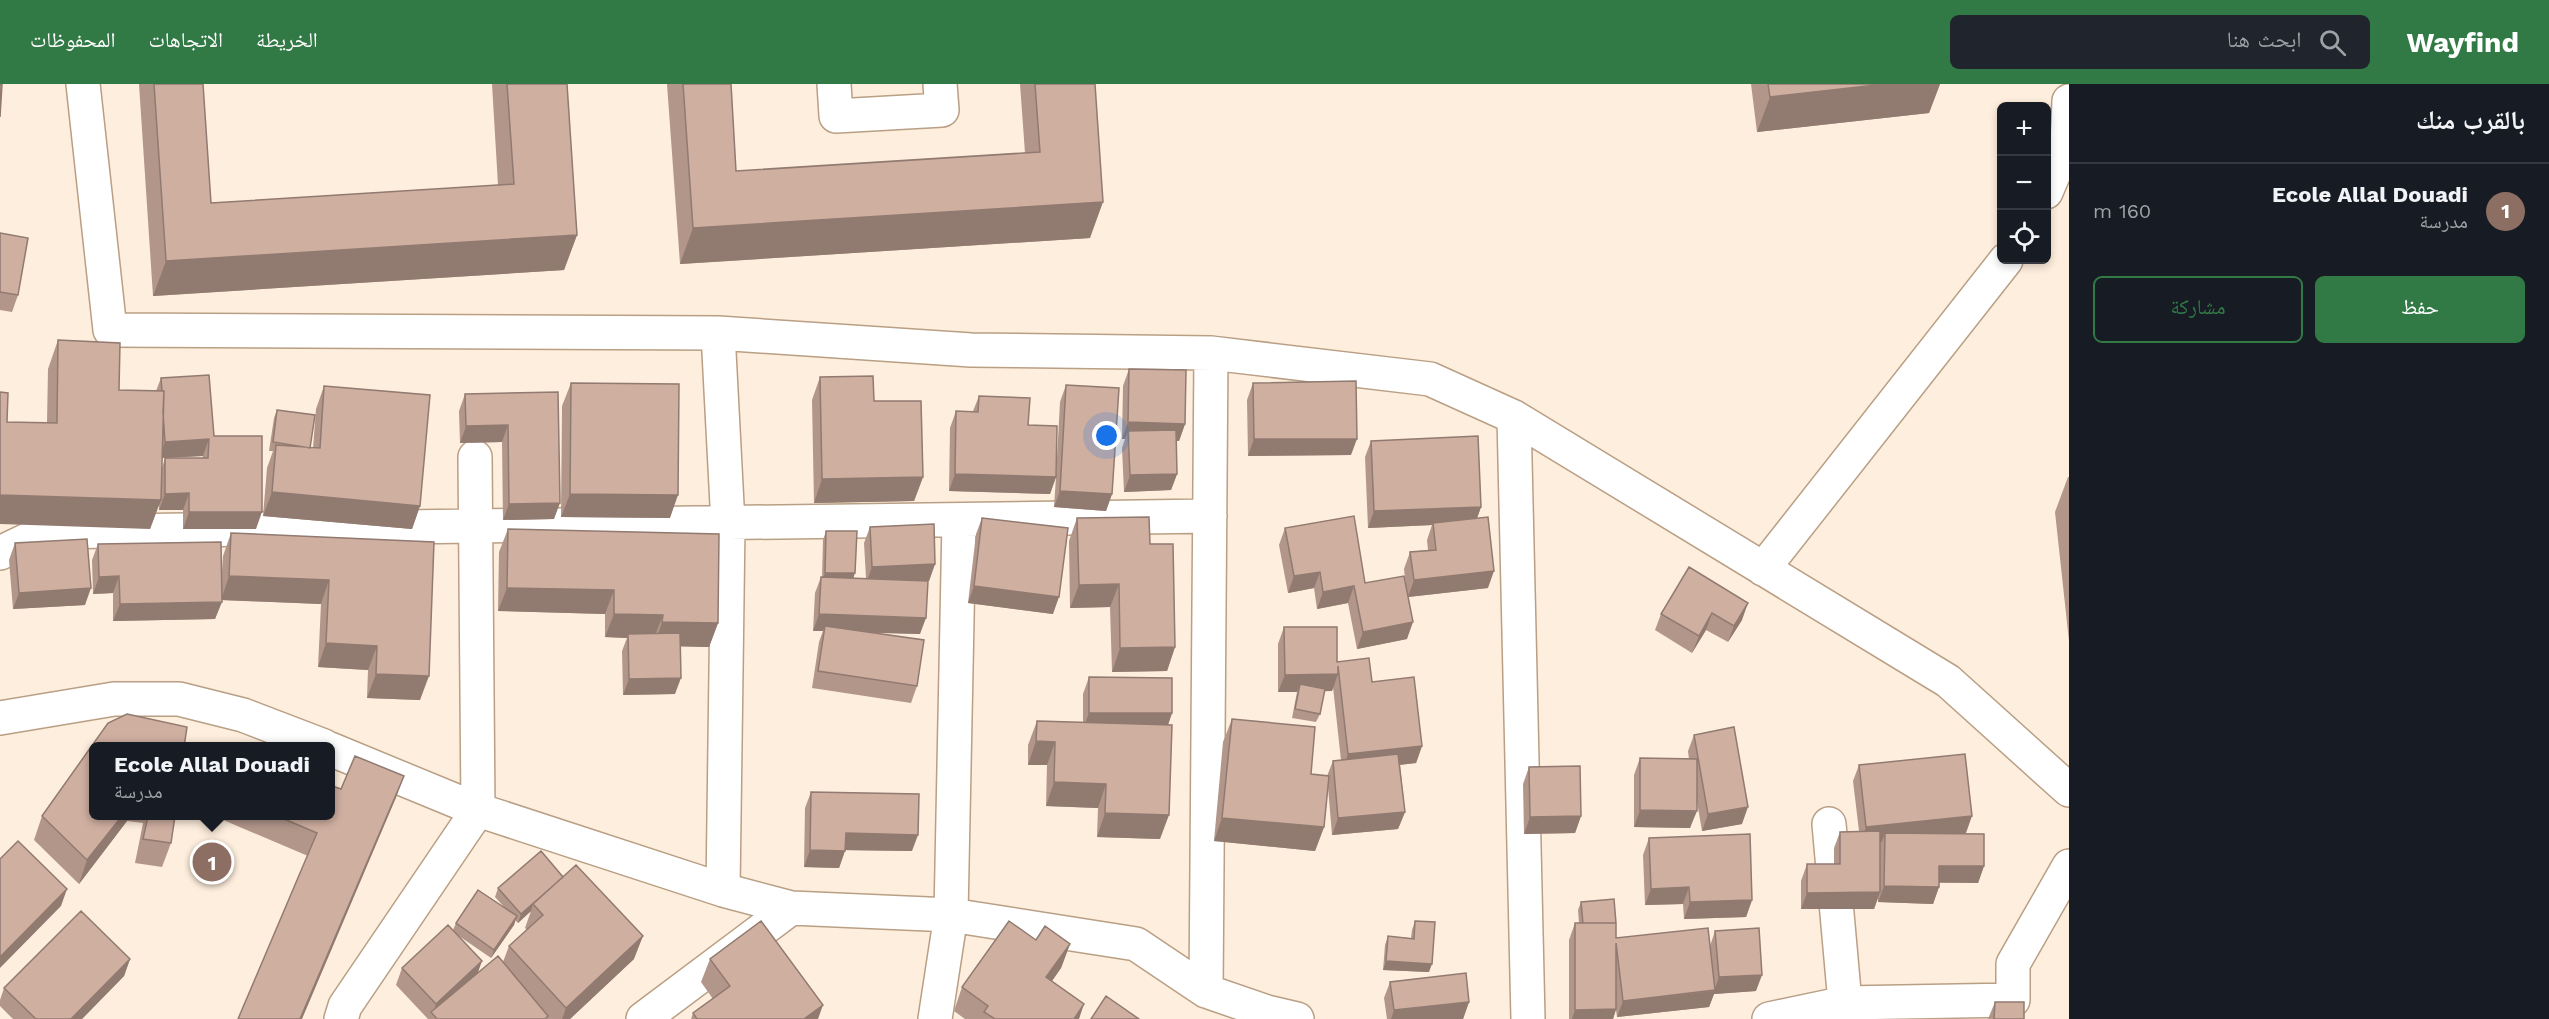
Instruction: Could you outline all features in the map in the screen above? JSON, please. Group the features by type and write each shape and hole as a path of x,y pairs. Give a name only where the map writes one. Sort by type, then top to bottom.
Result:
{"street":[{"path":"83,84 110,330 718,333 971,350 1211,353 1430,379 1514,417 1948,681 2069,790"},
{"path":"834,84 836,116 942,110 940,84"},
{"path":"2057,176 2067,143 2069,101"},
{"path":"1763,569 2003,264"},
{"path":"718,333 728,524 723,890"},
{"path":"1206,991 1211,353"},
{"path":"1514,417 1528,1019"},
{"path":"340,1019 345,1006 478,810 476,457"},
{"path":"0,553 44,532 1210,516"},
{"path":"934,1019 951,915 959,520"},
{"path":"0,718 114,699 179,699 243,715 311,742"},
{"path":"335,751 478,810 723,890 791,908 951,915 1136,944 1206,991 1267,1012 1297,1019"},
{"path":"1829,824 1845,1003"},
{"path":"1769,1019 1845,1003 2014,1010 2013,964 2069,866"},
{"path":"643,1019 791,908"}],"building":[{"path":"0,84 2,84 0,117"},
{"path":"154,84 203,84 211,203 514,184 507,84 567,84 577,235 166,261"},
{"path":"683,84 731,84 736,171 1040,152 1035,84 1095,84 1103,202 693,228"},
{"path":"1768,84 1885,84 1770,97"},
{"path":"0,233 28,238 18,295 0,292"},
{"path":"58,340 120,343 119,390 164,391 161,500 0,495 0,392 8,393 7,422 57,423"},
{"path":"1129,369 1186,370 1185,424 1128,422"},
{"path":"209,375 214,436 262,436 262,512 189,512 189,493 165,494 165,458 208,458 209,439 165,442 164,391 162,391 161,378"},
{"path":"873,376 874,401 921,401 923,477 822,479 820,377"},
{"path":"1356,381 1357,439 1254,439 1253,383"},
{"path":"571,383 679,384 678,495 570,494"},
{"path":"1066,385 1119,388 1112,494 1060,491"},
{"path":"324,386 430,395 420,506 272,492 276,445 320,448"},
{"path":"558,392 560,503 509,504 508,425 466,426 465,394"},
{"path":"979,396 1030,398 1028,425 1057,426 1056,477 955,474 956,411 978,412"},
{"path":"277,410 315,415 310,448 273,442"},
{"path":"1176,430 1177,474 1130,475 1128,431"},
{"path":"1478,436 1481,507 1374,511 1371,441"},
{"path":"1354,516 1365,583 1404,576 1413,622 1363,632 1354,586 1323,592 1320,572 1294,576 1285,528"},
{"path":"1149,517 1150,544 1173,544 1175,647 1120,648 1119,584 1079,585 1077,518"},
{"path":"1488,517 1494,571 1414,580 1410,552 1436,550 1433,523"},
{"path":"982,518 1068,528 1059,597 974,586"},
{"path":"934,524 935,564 872,567 870,527"},
{"path":"508,529 719,534 718,623 662,622 663,615 614,614 614,590 507,588"},
{"path":"826,531 857,531 855,573 825,573"},
{"path":"231,533 434,542 429,676 376,674 377,646 326,643 329,580 229,576"},
{"path":"87,539 91,588 19,593 15,543"},
{"path":"221,542 222,602 120,604 119,576 99,577 98,544"},
{"path":"1689,567 1748,603 1734,626 1712,613 1699,636 1661,614"},
{"path":"821,577 928,581 926,618 819,614"},
{"path":"825,626 924,640 917,686 818,671"},
{"path":"1284,627 1337,627 1337,662 1369,658 1372,682 1414,677 1422,746 1348,754 1338,666 1338,674 1285,675"},
{"path":"680,633 681,678 629,679 628,634"},
{"path":"1089,677 1172,678 1172,713 1089,713"},
{"path":"1300,684 1325,689 1320,714 1295,709"},
{"path":"127,714 187,727 185,742 95,742 108,723"},
{"path":"1232,719 1315,727 1311,774 1329,776 1324,827 1222,818"},
{"path":"1037,721 1172,725 1169,815 1105,813 1106,784 1054,782 1055,742 1036,741"},
{"path":"1734,727 1748,807 1708,814 1694,735"},
{"path":"89,750 89,820 119,820 87,860 42,816"},
{"path":"1398,754 1405,812 1338,818 1333,761"},
{"path":"1965,754 1972,816 1866,827 1859,765"},
{"path":"355,756 404,776 300,1019 238,1019 317,833 286,820 335,820 335,787 341,789"},
{"path":"1640,758 1697,759 1697,811 1640,810"},
{"path":"1580,766 1581,816 1530,817 1529,767"},
{"path":"811,792 919,794 918,835 846,833 845,851 810,850"},
{"path":"147,820 174,820 171,843 143,839"},
{"path":"1880,831 1880,892 1807,893 1807,864 1840,864 1840,832"},
{"path":"1885,833 1984,834 1984,866 1939,866 1939,887 1884,886"},
{"path":"1750,834 1752,900 1690,902 1689,887 1651,889 1649,838"},
{"path":"18,841 67,889 0,957 0,859"},
{"path":"541,851 563,877 521,914 498,888"},
{"path":"576,865 643,936 566,1008 509,946 543,915 533,904"},
{"path":"478,890 517,916 494,950 456,923"},
{"path":"1614,899 1616,923 1583,923 1581,902"},
{"path":"81,911 130,959 71,1019 36,1019 4,988"},
{"path":"761,921 823,1005 804,1019 697,1019 693,1013 730,986 710,959"},
{"path":"1009,921 1036,940 1045,926 1070,944 1046,977 1084,1004 1074,1019 995,1019 984,1012 988,1006 962,987"},
{"path":"1415,921 1435,922 1432,964 1386,961 1388,936 1414,939"},
{"path":"1575,923 1616,923 1616,938 1708,928 1715,990 1623,1001 1616,943 1616,1009 1575,1010"},
{"path":"448,925 482,961 436,1004 402,968"},
{"path":"1759,928 1762,975 1719,977 1715,931"},
{"path":"498,956 548,1016 545,1019 437,1019 431,1012"},
{"path":"1466,973 1469,1002 1394,1010 1390,982"},
{"path":"1106,996 1139,1019 1091,1019"},
{"path":"1995,1002 2024,1002 2024,1019 1994,1019"}],"place":[{"name":"Ecole Allal Douadi","path":"212,862"}]}
